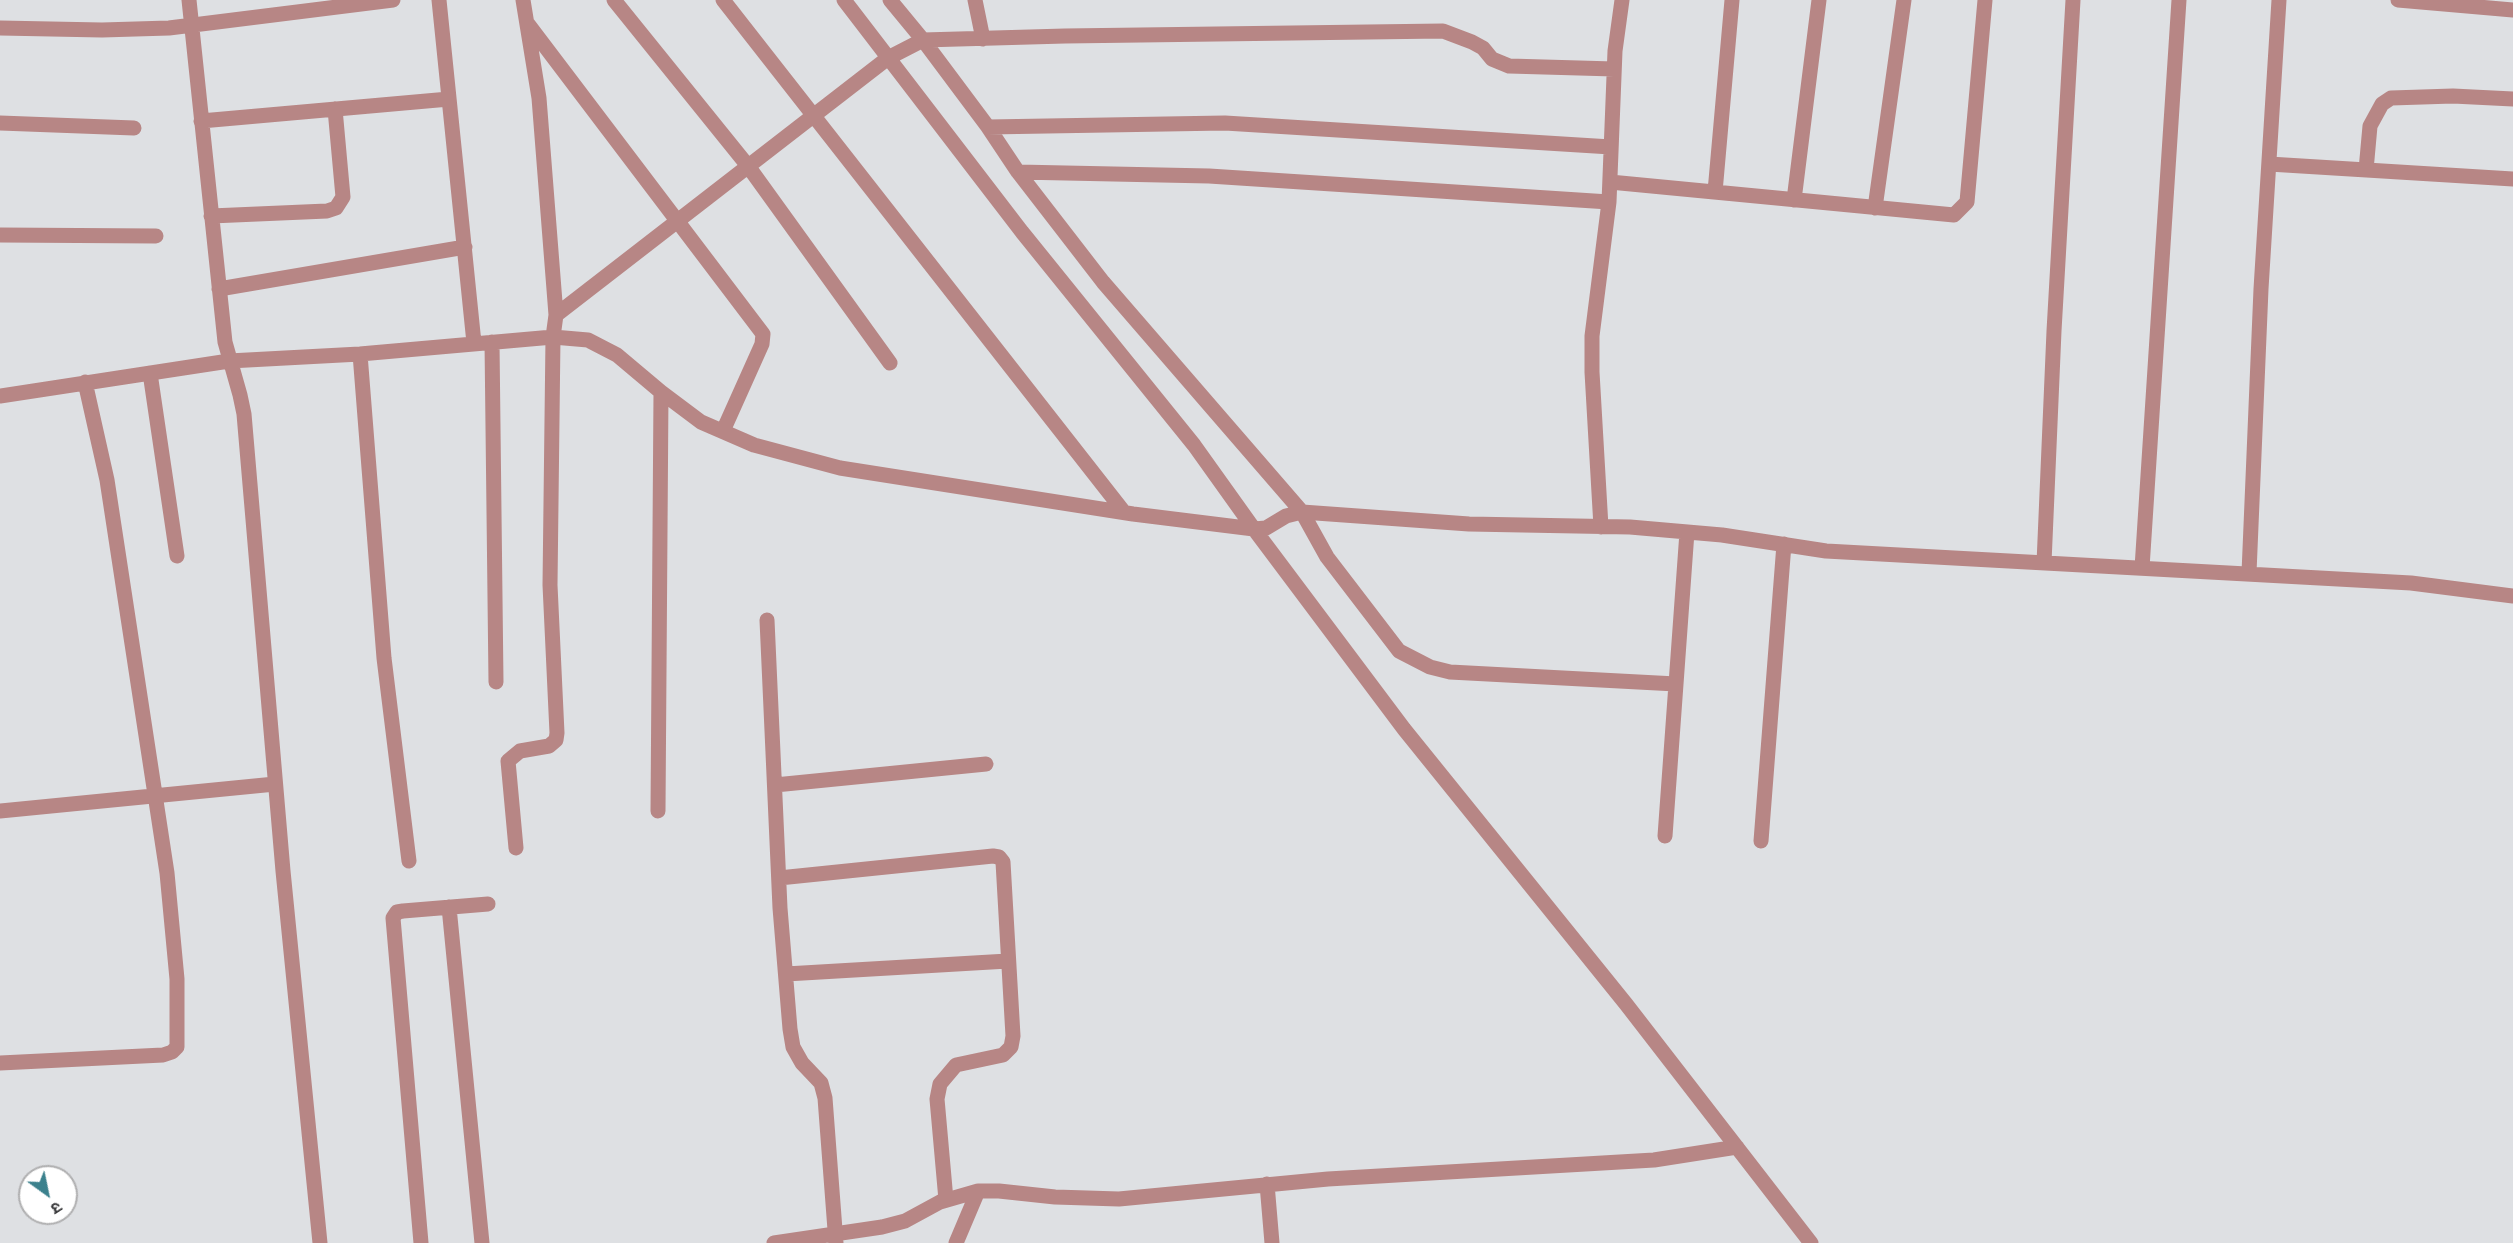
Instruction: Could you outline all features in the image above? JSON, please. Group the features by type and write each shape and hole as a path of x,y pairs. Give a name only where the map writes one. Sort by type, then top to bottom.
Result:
{"street":[{"path":"189,0 219,289 229,361 244,414 275,784 320,1243"},
{"path":"0,28 102,30 191,25 393,0"},
{"path":"439,0 474,343"},
{"path":"516,848 507,761 520,751 549,746 556,740 557,733 550,585 553,337 556,315 539,98 523,0"},
{"path":"614,0 748,166 890,363"},
{"path":"723,0 1124,512"},
{"path":"844,0 893,55 1022,232 1180,427 1404,729 1626,1004 1811,1243"},
{"path":"890,0 1103,282 1302,512 1327,557 1399,651 1411,659 1450,672 1676,684"},
{"path":"975,0 983,39"},
{"path":"1601,527 1592,336 1609,202 1614,69 1622,0"},
{"path":"1715,192 1732,0"},
{"path":"1794,200 1819,0"},
{"path":"1875,208 1904,0"},
{"path":"1610,182 1954,215 1967,202 1985,0"},
{"path":"2044,563 2073,0"},
{"path":"2142,568 2179,0"},
{"path":"2249,573 2279,0"},
{"path":"2398,0 2492,4 2513,10"},
{"path":"526,23 763,334 762,344 723,431"},
{"path":"556,315 893,55 920,41 1065,36 1443,31 1472,42 1483,48 1492,59 1509,66 1614,69"},
{"path":"2366,170 2370,126 2382,104 2391,98 2453,96 2513,99"},
{"path":"201,121 449,99"},
{"path":"211,216 327,211 336,208 343,197 335,109"},
{"path":"0,123 134,128"},
{"path":"988,127 1225,123 1611,147"},
{"path":"2269,164 2513,179"},
{"path":"1018,172 1209,176 1609,202"},
{"path":"0,235 156,236"},
{"path":"219,289 465,247"},
{"path":"0,396 229,361 360,354 553,337 588,340 617,355 701,422 754,445 840,468 1124,512 1254,529 1270,527 1286,516 1302,512 1469,524 1601,527 1687,532 1826,551 2411,583 2513,596"},
{"path":"492,342 496,682"},
{"path":"360,354 384,658 409,861"},
{"path":"150,373 177,556"},
{"path":"0,1063 163,1055 172,1052 177,1047 177,979 167,873 107,480 85,382"},
{"path":"658,811 661,392"},
{"path":"1665,836 1687,532"},
{"path":"1761,841 1784,544"},
{"path":"767,620 779,878 793,1047 802,1063 821,1083 825,1098 836,1239"},
{"path":"775,785 986,764"},
{"path":"0,811 275,784"},
{"path":"779,878 999,857 1005,872 1013,1036 1011,1047 1003,1055 956,1065 940,1084 937,1100 946,1200"},
{"path":"421,1243 392,923 397,912 488,904"},
{"path":"449,907 482,1243"},
{"path":"786,974 1008,961"},
{"path":"774,1243 836,1239 904,1221 946,1200 978,1191 1119,1199 1267,1184 1403,1174 1654,1160 1737,1147"},
{"path":"1267,1184 1272,1243"},
{"path":"956,1243 978,1191"}]}
